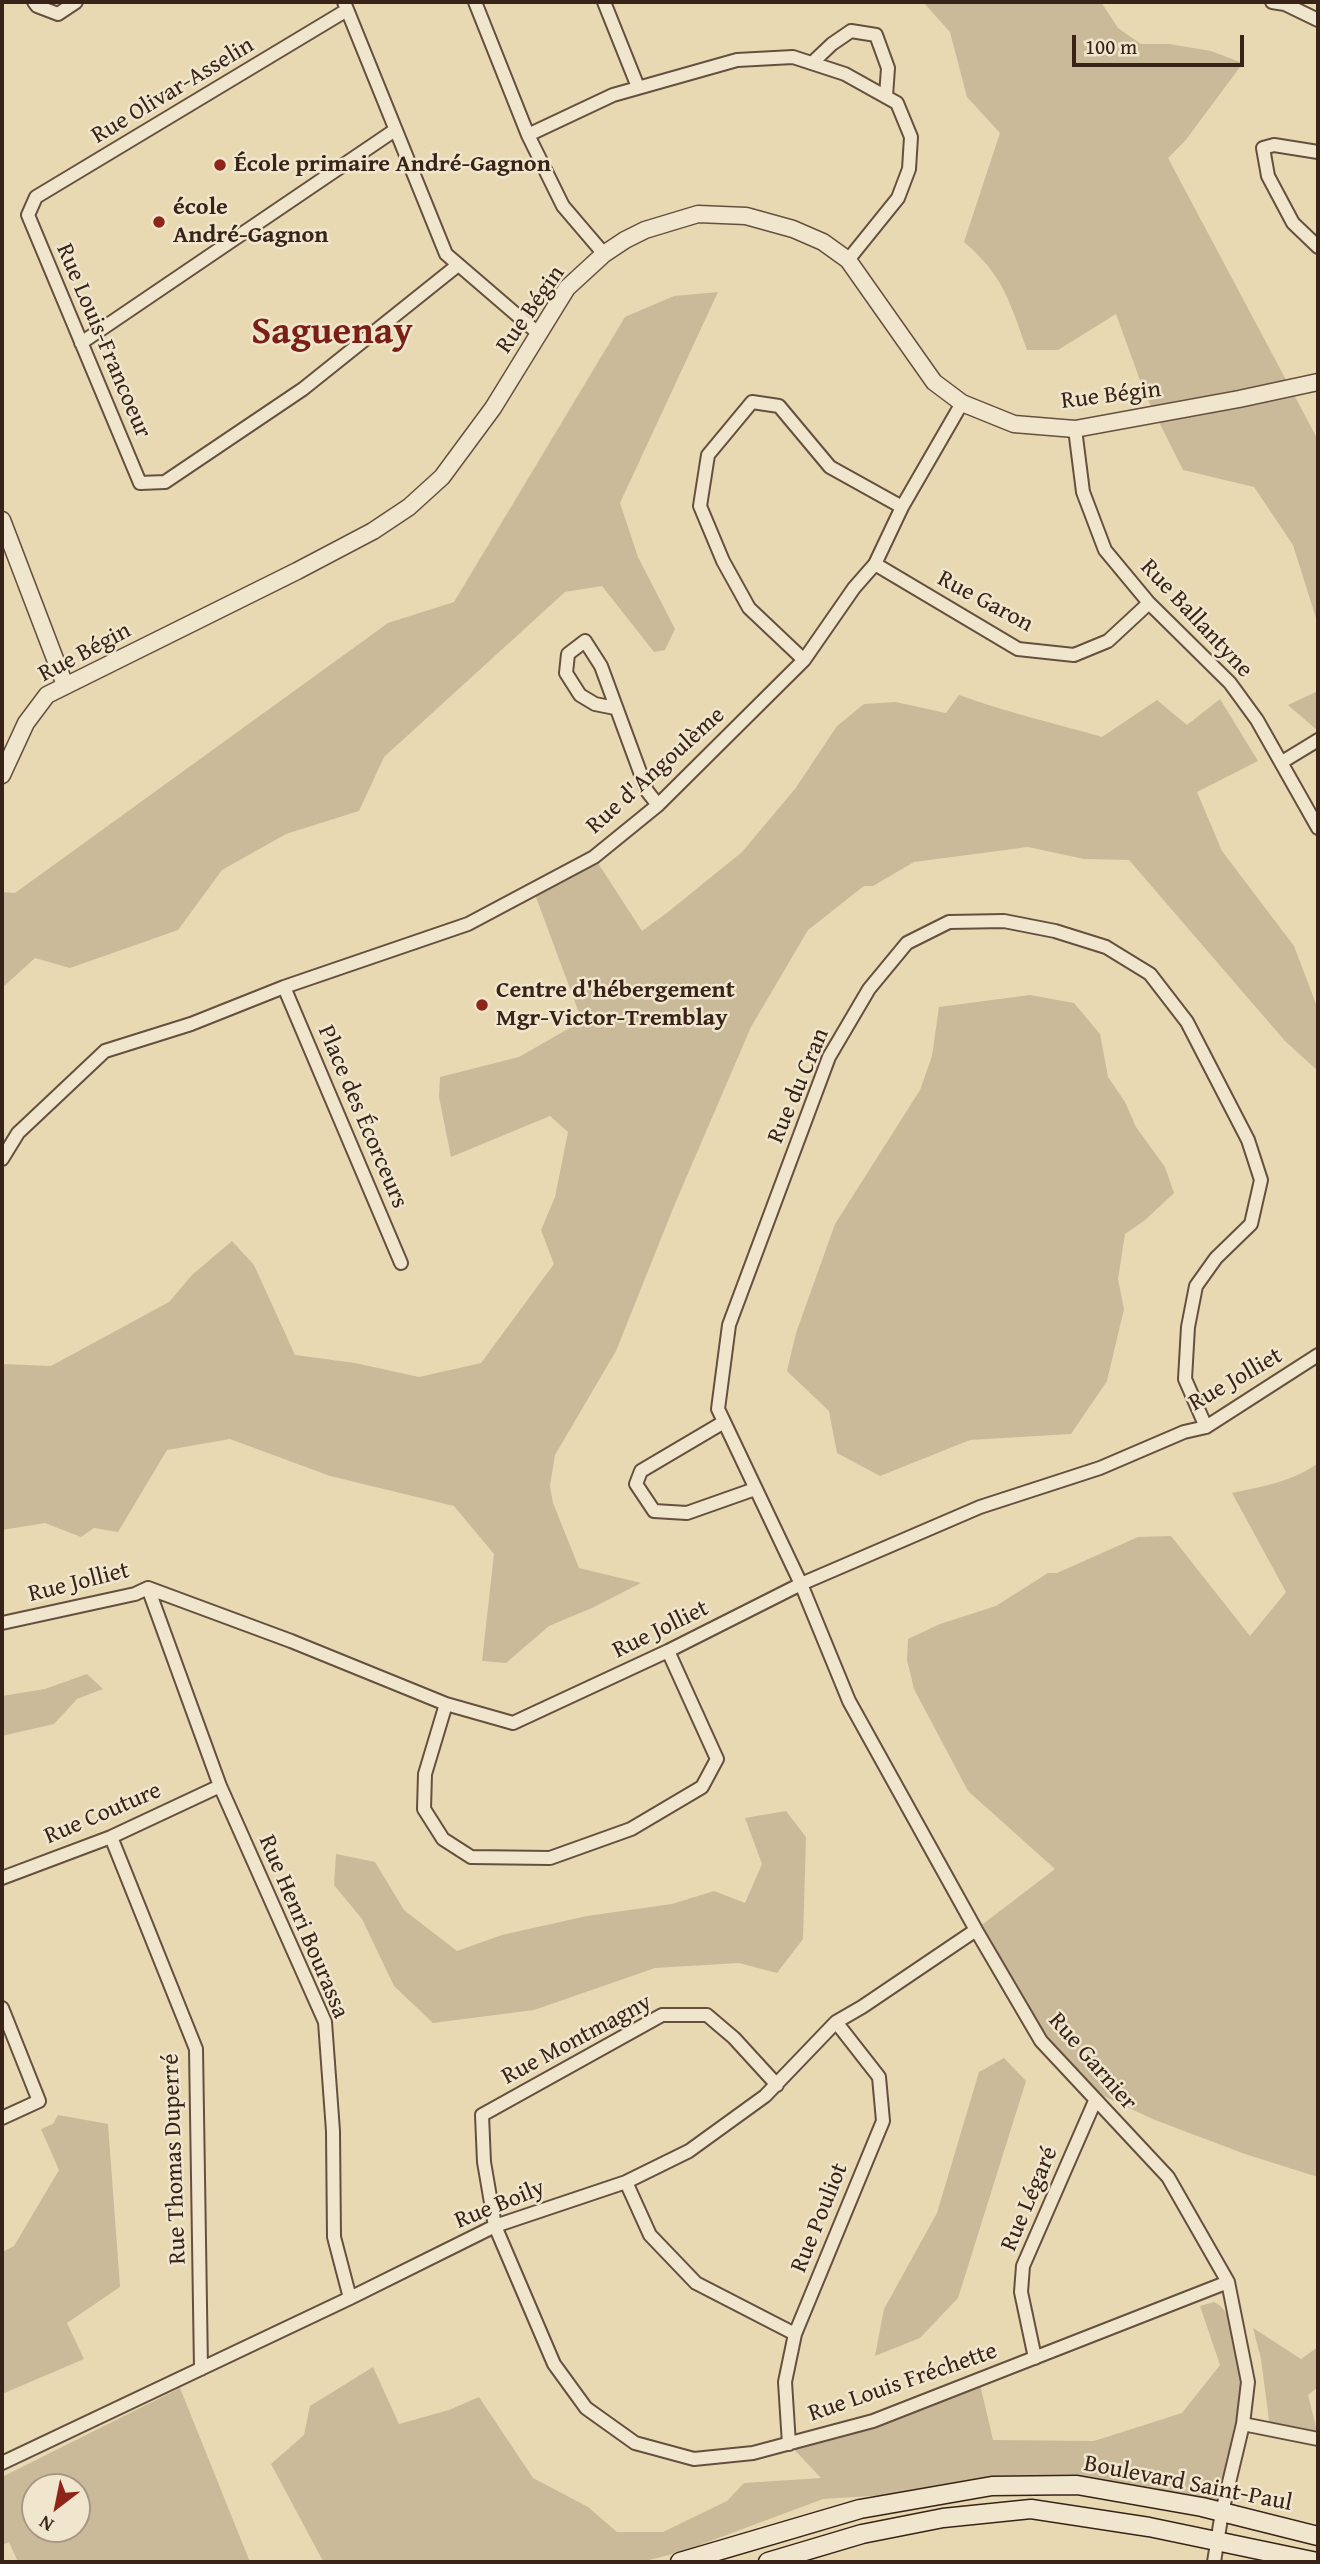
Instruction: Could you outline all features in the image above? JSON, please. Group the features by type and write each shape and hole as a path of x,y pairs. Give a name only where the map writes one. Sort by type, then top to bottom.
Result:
{"main road":[{"name":"Boulevard Saint-Paul","path":"680,2562 860,2509 992,2486 1077,2485 1223,2507 1318,2536"},
{"name":"Boulevard Saint-Paul","path":"768,2562 862,2534 943,2518 1031,2509 1217,2541 1317,2562"}],"street":[{"path":"34,2 37,6 58,14 76,2"},
{"path":"475,2 528,135 563,206 604,254"},
{"path":"604,2 638,87"},
{"path":"1272,2 1285,4 1318,20"},
{"path":"346,6 446,254 539,334"},
{"name":"Rue Olivar-Asselin","path":"28,215 36,197 346,6"},
{"path":"812,63 851,31 876,35 888,68 886,96"},
{"path":"528,135 612,95 737,60 793,57 845,74 897,103 911,137 909,169 898,198 848,260"},
{"path":"81,343 395,130"},
{"path":"1318,152 1274,145 1263,148 1268,177 1293,223 1318,247"},
{"name":"Rue Bégin","path":"4,768 26,723 47,695 297,571 373,531 409,508 442,477 493,408 568,288 604,254 645,230 698,214 746,216 793,229 823,242 848,260 934,382 962,403 1014,424 1075,429 1318,382"},
{"name":"Rue Louis-Francoeur","path":"28,215 140,484 165,482 303,389 458,265"},
{"path":"804,660 748,608 723,561 700,506 708,455 752,402 779,406 830,467 902,508"},
{"name":"Rue d'Angoulème","path":"2,1159 18,1133 105,1051 191,1024 284,987 468,924 594,856 657,805 804,660 854,588 875,564 902,508 962,403"},
{"name":"Rue Ballantyne","path":"1075,429 1083,492 1105,550 1149,603 1230,683 1257,720 1318,828"},
{"path":"2,520 65,685"},
{"name":"Rue Garon","path":"875,564 1018,649 1074,655 1108,641 1149,603"},
{"path":"615,708 595,704 580,695 566,673 568,654 585,641 601,666 647,791 657,805"},
{"path":"47,695 51,649"},
{"path":"1282,762 1318,740"},
{"name":"Rue du Cran","path":"801,1584 718,1409 729,1325 830,1057 869,989 907,943 949,922 1004,921 1055,931 1106,947 1150,974 1187,1023 1248,1140 1261,1180 1251,1224 1216,1258 1196,1286 1188,1328 1185,1379 1206,1427"},
{"name":"Place des Écorceurs","path":"284,987 401,1263"},
{"name":"Rue Jolliet","path":"2,1623 135,1594 148,1588 291,1641 446,1704 513,1723 668,1651 801,1584 980,1507 1100,1468 1184,1432 1206,1427 1318,1355"},
{"path":"723,1422 641,1471 636,1485 654,1511 687,1513 755,1489"},
{"name":"Rue Garnier","path":"801,1584 849,1701 1041,2041 1168,2177 1228,2282 1248,2382 1214,2562"},
{"name":"Rue Henri Bourassa","path":"148,1588 220,1786 325,2022 334,2131 334,2238 350,2298"},
{"path":"446,1704 425,1774 424,1809 443,1839 471,1857 550,1858 631,1829 702,1787 717,1759 668,1651"},
{"name":"Rue Couture","path":"2,1878 111,1837 220,1786"},
{"name":"Rue Thomas Duperré","path":"111,1837 196,2049 201,2369"},
{"name":"Rue Boily","path":"2,2463 350,2298 495,2225 626,2182 689,2151 777,2085 836,2022 976,1930"},
{"path":"2,2008 39,2101 2,2118"},
{"name":"Rue Montmagny","path":"495,2225 484,2162 482,2115 662,2015 707,2014 734,2038 777,2085"},
{"name":"Rue Pouliot","path":"789,2444 785,2382 795,2334 883,2122 879,2077 836,2022"},
{"name":"Rue Légaré","path":"1035,2358 1021,2292 1023,2266 1095,2101"},
{"path":"626,2182 650,2235 696,2283 795,2334"},
{"name":"Rue Louis Fréchette","path":"495,2225 554,2364 586,2408 635,2443 694,2459 753,2453 873,2421 1228,2282"},
{"path":"1242,2424 1318,2439"}],"shaded area":[{"path":"923,2 1101,2 1118,28 1141,44 1169,44 1211,51 1243,63 1185,141 1168,158 1318,440 1318,637 1316,618 1293,545 1254,487 1183,470 1145,394 1116,314 1058,350 1027,350 1010,304 997,279 964,242 1000,133 967,97 950,32"},
{"path":"718,292 620,503 638,557 675,629 665,650 654,652 602,586 565,592 384,757 359,811 286,834 222,870 178,930 70,968 35,958 2,988 2,892 15,893 388,623 454,602 625,317 674,296"},
{"path":"1318,691 1318,731 1288,705"},
{"path":"959,695 1102,737 1157,700 1187,725 1220,699 1258,761 1197,792 1222,851 1294,946 1318,1009 1318,1071 1285,1041 1129,860 1084,859 1028,847 914,862 873,886 864,886 808,930 751,1027 674,1206 616,1351 555,1455 550,1486 553,1503 579,1568 641,1583 549,1626 506,1663 482,1661 494,1554 454,1506 330,1476 230,1439 167,1450 118,1532 94,1528 81,1537 45,1523 2,1530 2,1364 51,1366 169,1302 192,1275 232,1241 254,1265 295,1355 355,1363 419,1377 481,1363 554,1264 541,1230 555,1197 568,1132 550,1116 451,1157 439,1097 440,1077 519,1057 582,1021 533,889 594,857 642,931 742,852 795,789 837,726 864,704 896,702 946,713"},
{"path":"1030,995 1074,1003 1100,1034 1108,1077 1125,1102 1136,1127 1165,1167 1174,1193 1144,1221 1125,1234 1118,1279 1124,1309 1107,1381 1071,1434 970,1440 880,1476 837,1453 829,1411 787,1371 796,1333 835,1224 920,1090 932,1056 939,1007"},
{"path":"1318,1463 1318,2177 1245,2154 1155,2120 1099,2094 1048,2038 979,1927 1055,1869 968,1791 914,1689 907,1660 908,1639 940,1624 996,1606 1048,1573 1057,1573 1138,1537 1171,1536 1250,1636 1286,1592 1232,1493 1288,1479"},
{"path":"87,1674 103,1689 77,1699 54,1724 2,1736 2,1696 45,1689"},
{"path":"786,1811 806,1837 803,1939 777,1973 739,1963 655,1968 534,2010 433,2023 394,1986 362,1919 334,1885 336,1854 375,1862 404,1910 457,1951 502,1935 587,1916 672,1904 714,1891 745,1903 762,1864 745,1818"},
{"path":"1004,2058 1026,2081 958,2298 920,2338 875,2356 884,2309 937,2213 979,2072"},
{"path":"58,2115 108,2124 120,2287 67,2323 84,2359 2,2394 2,2252 14,2246 59,2170 41,2129 53,2124"},
{"path":"1214,2302 1223,2309 1228,2318 1242,2386 1233,2447 1219,2500 1212,2507 1114,2488 920,2493 823,2499 681,2552 641,2562 321,2562 323,2561 271,2464 304,2435 310,2406 373,2367 399,2424 449,2410 479,2397 533,2478 588,2507 617,2532 663,2532 727,2501 744,2483 821,2478 789,2444 979,2380 993,2440 1094,2441 1182,2413 1220,2365 1200,2306"},
{"path":"1253,2328 1301,2359 1318,2347 1318,2387 1308,2395 1318,2435 1270,2428 1261,2359"},
{"path":"180,2388 250,2562 18,2562 9,2542 2,2545 2,2477"}],"place":[{"name":"École primaire André-Gagnon","path":"220,165"},
{"name":"école André-Gagnon","path":"159,222"},
{"name":"Centre d'hébergement Mgr-Victor-Tremblay","path":"482,1005"}],"district":[{"name":"Saguenay","path":"332,333"}]}
